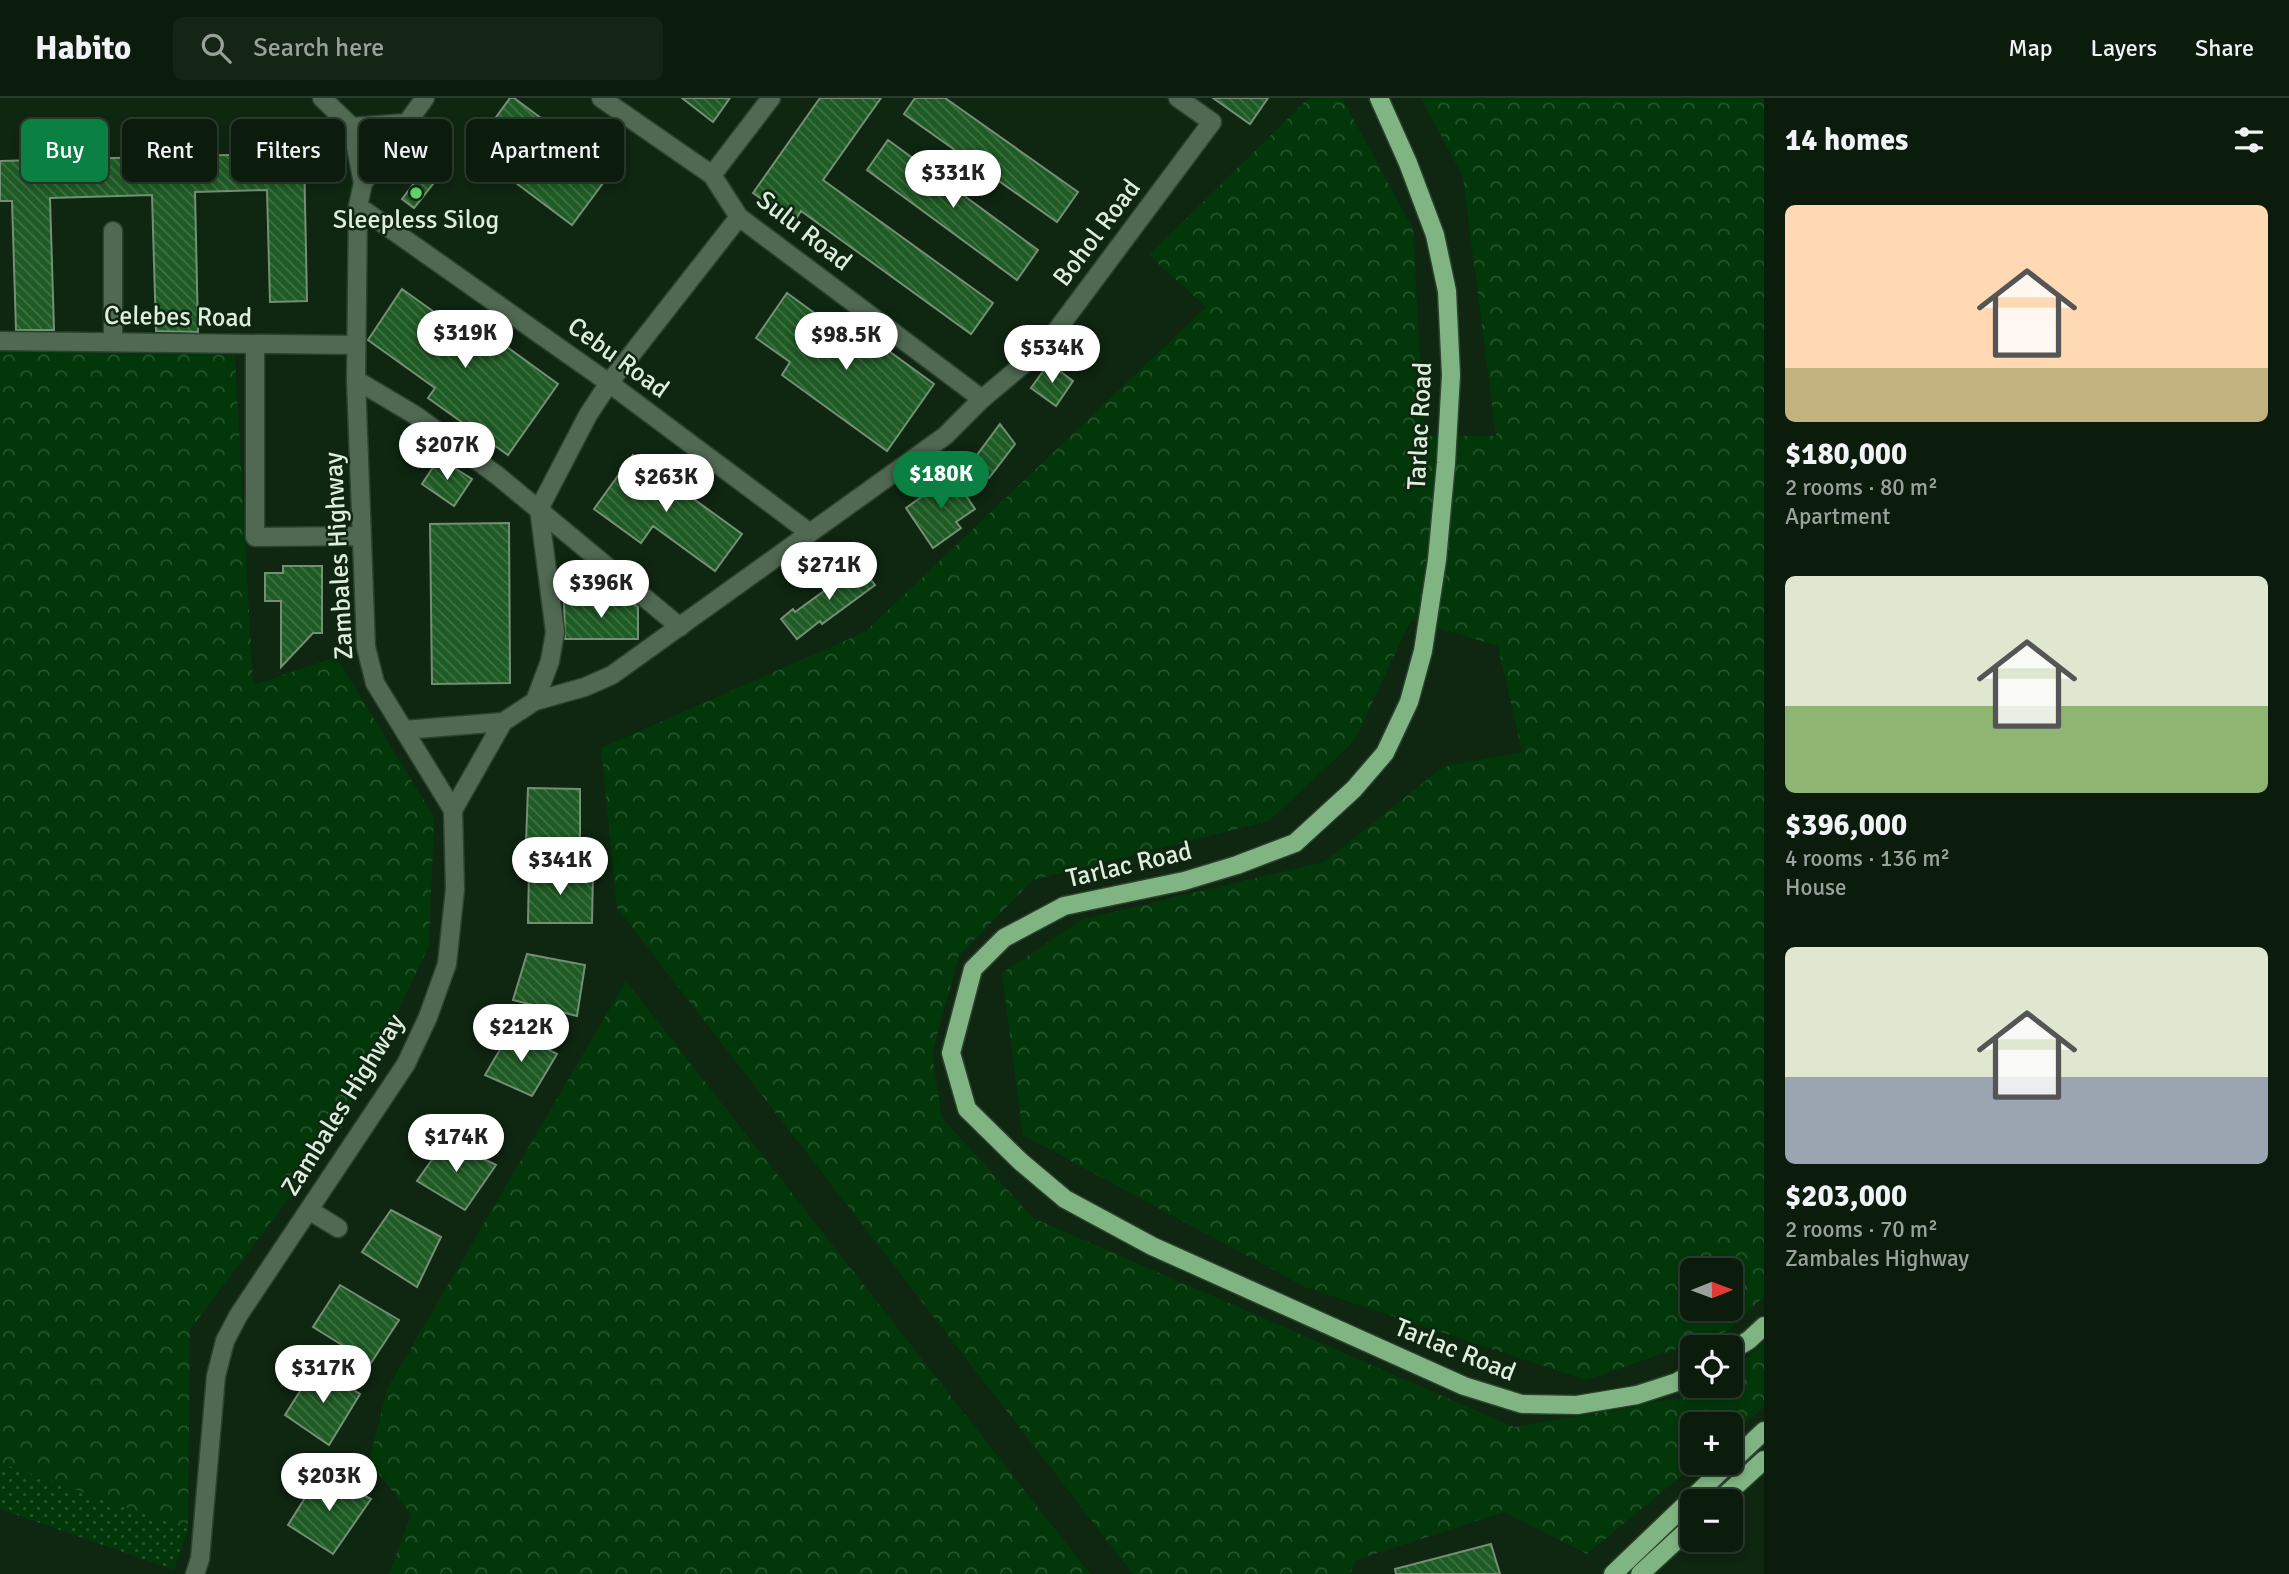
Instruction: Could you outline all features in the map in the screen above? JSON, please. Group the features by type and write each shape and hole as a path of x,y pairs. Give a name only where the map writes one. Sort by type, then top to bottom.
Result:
{"main road":[{"name":"Tarlac Road","path":"1379,98 1408,163 1435,235 1447,291 1451,375 1446,463 1437,560 1423,651 1409,702 1385,753 1354,789 1295,843 1185,881 1064,906 1004,938 973,969 951,1053 967,1109 1021,1162 1065,1199 1152,1246 1464,1386 1522,1404 1577,1405 1637,1395 1680,1380"},
{"path":"1743,1344 1764,1326"},
{"path":"1743,1450 1764,1431"},
{"path":"1732,1489 1764,1460"},
{"path":"1613,1574 1716,1475"},
{"path":"1640,1574 1680,1537"},
{"path":"1658,1574 1672,1544"}],"street":[{"path":"322,98 352,127 363,183"},
{"name":"Zambales Highway","path":"410,119 425,98"},
{"name":"Sulu Road","path":"601,98 712,175 739,217 982,399"},
{"path":"712,175 771,98"},
{"name":"Bohol Road","path":"453,810 503,722 535,701 584,687 612,675 945,436 982,399 1045,346 1212,122 1178,98"},
{"path":"352,127 359,126"},
{"name":"Zambales Highway","path":"195,1574 200,1559 216,1376 225,1341 238,1316 405,1064 428,1017 447,964 455,889 453,810 374,683 366,647 355,345 358,206 363,183"},
{"name":"Cebu Road","path":"358,206 609,383 810,533"},
{"path":"535,701 550,661 555,632 539,509 588,415 609,383 739,217"},
{"path":"113,230 113,342"},
{"name":"Celebes Road","path":"0,341 355,345"},
{"path":"255,344 255,537 361,536"},
{"path":"356,380 415,415 539,509 680,627"},
{"name":"Bohol Road","path":"404,730 503,722"},
{"path":"309,1210 338,1228"}],"green space":[{"path":"1309,98 1342,98 1413,229 1424,436 1496,436 1463,177 1421,98 1764,98 1764,1296 1743,1316 1743,1258 1680,1258 1680,1321 1738,1321 1728,1331 1716,1335 1680,1335 1680,1348 1586,1380 1305,1287 1023,1135 1002,973 1083,919 1324,862 1443,767 1522,752 1498,646 1411,620 1354,741 1269,821 1033,880 959,955 932,1054 942,1118 1033,1218 1514,1427 1682,1398 1743,1398 1743,1360 1764,1342 1764,1407 1743,1424 1743,1412 1680,1412 1680,1475 1682,1475 1587,1554 1504,1512 1356,1560 1350,1574 1133,1574 617,908 601,748 865,632 1206,307 1149,255"},
{"path":"0,346 235,355 253,685 336,657 434,817 429,946 342,1127 190,1330 188,1529 0,1463"},
{"path":"626,981 1090,1574 389,1574 411,1514 369,1462 387,1389"},
{"path":"0,1463 188,1529 174,1570 0,1509"}],"building":[{"path":"510,98 514,98 542,119 495,119"},
{"path":"682,98 730,98 713,122"},
{"path":"820,98 881,98 823,180 993,303 971,334 801,211 794,222 753,193"},
{"path":"915,98 945,98 1078,192 1057,222 904,114"},
{"path":"1213,98 1268,98 1250,124"},
{"path":"888,140 1038,250 1017,280 867,170"},
{"path":"217,155 231,155 231,182 305,182 307,301 270,302 267,190 195,192 198,332 156,331 152,195 50,198 54,330 16,330 12,201 0,201 0,161 21,160 21,182 108,182 108,158 122,158 122,182 217,182"},
{"path":"415,182 435,182 414,208 402,199"},
{"path":"515,182 604,182 572,225"},
{"path":"402,289 455,327 463,315 558,384 508,455 428,398 435,388 368,340"},
{"path":"787,293 846,336 853,325 934,384 887,451 782,375 790,362 756,338"},
{"path":"1049,363 1073,381 1056,406 1031,388"},
{"path":"1000,424 1015,444 989,478 971,463"},
{"path":"633,455 742,534 715,571 653,526 641,543 594,509"},
{"path":"439,458 472,479 454,506 422,484"},
{"path":"952,475 975,509 956,522 961,528 933,548 906,508"},
{"path":"509,523 510,683 432,684 430,524"},
{"path":"860,565 875,585 797,639 781,619 793,609 795,612"},
{"path":"283,566 322,566 322,633 313,633 281,667 281,601 265,601 265,573 283,573"},
{"path":"564,601 631,601 638,607 638,639 565,639"},
{"path":"528,788 580,789 580,843 526,842"},
{"path":"529,869 593,872 592,923 528,923"},
{"path":"527,954 585,965 577,1016 513,1000"},
{"path":"511,1031 557,1054 532,1096 485,1075"},
{"path":"446,1140 496,1165 465,1210 417,1181"},
{"path":"391,1210 441,1237 417,1287 362,1252"},
{"path":"340,1285 399,1320 371,1363 313,1327"},
{"path":"316,1366 360,1394 329,1445 285,1415"},
{"path":"320,1474 371,1499 333,1554 288,1525"},
{"path":"1491,1544 1500,1574 1396,1574 1395,1569"}],"place":[{"name":"Sleepless Silog","path":"416,193"}]}
